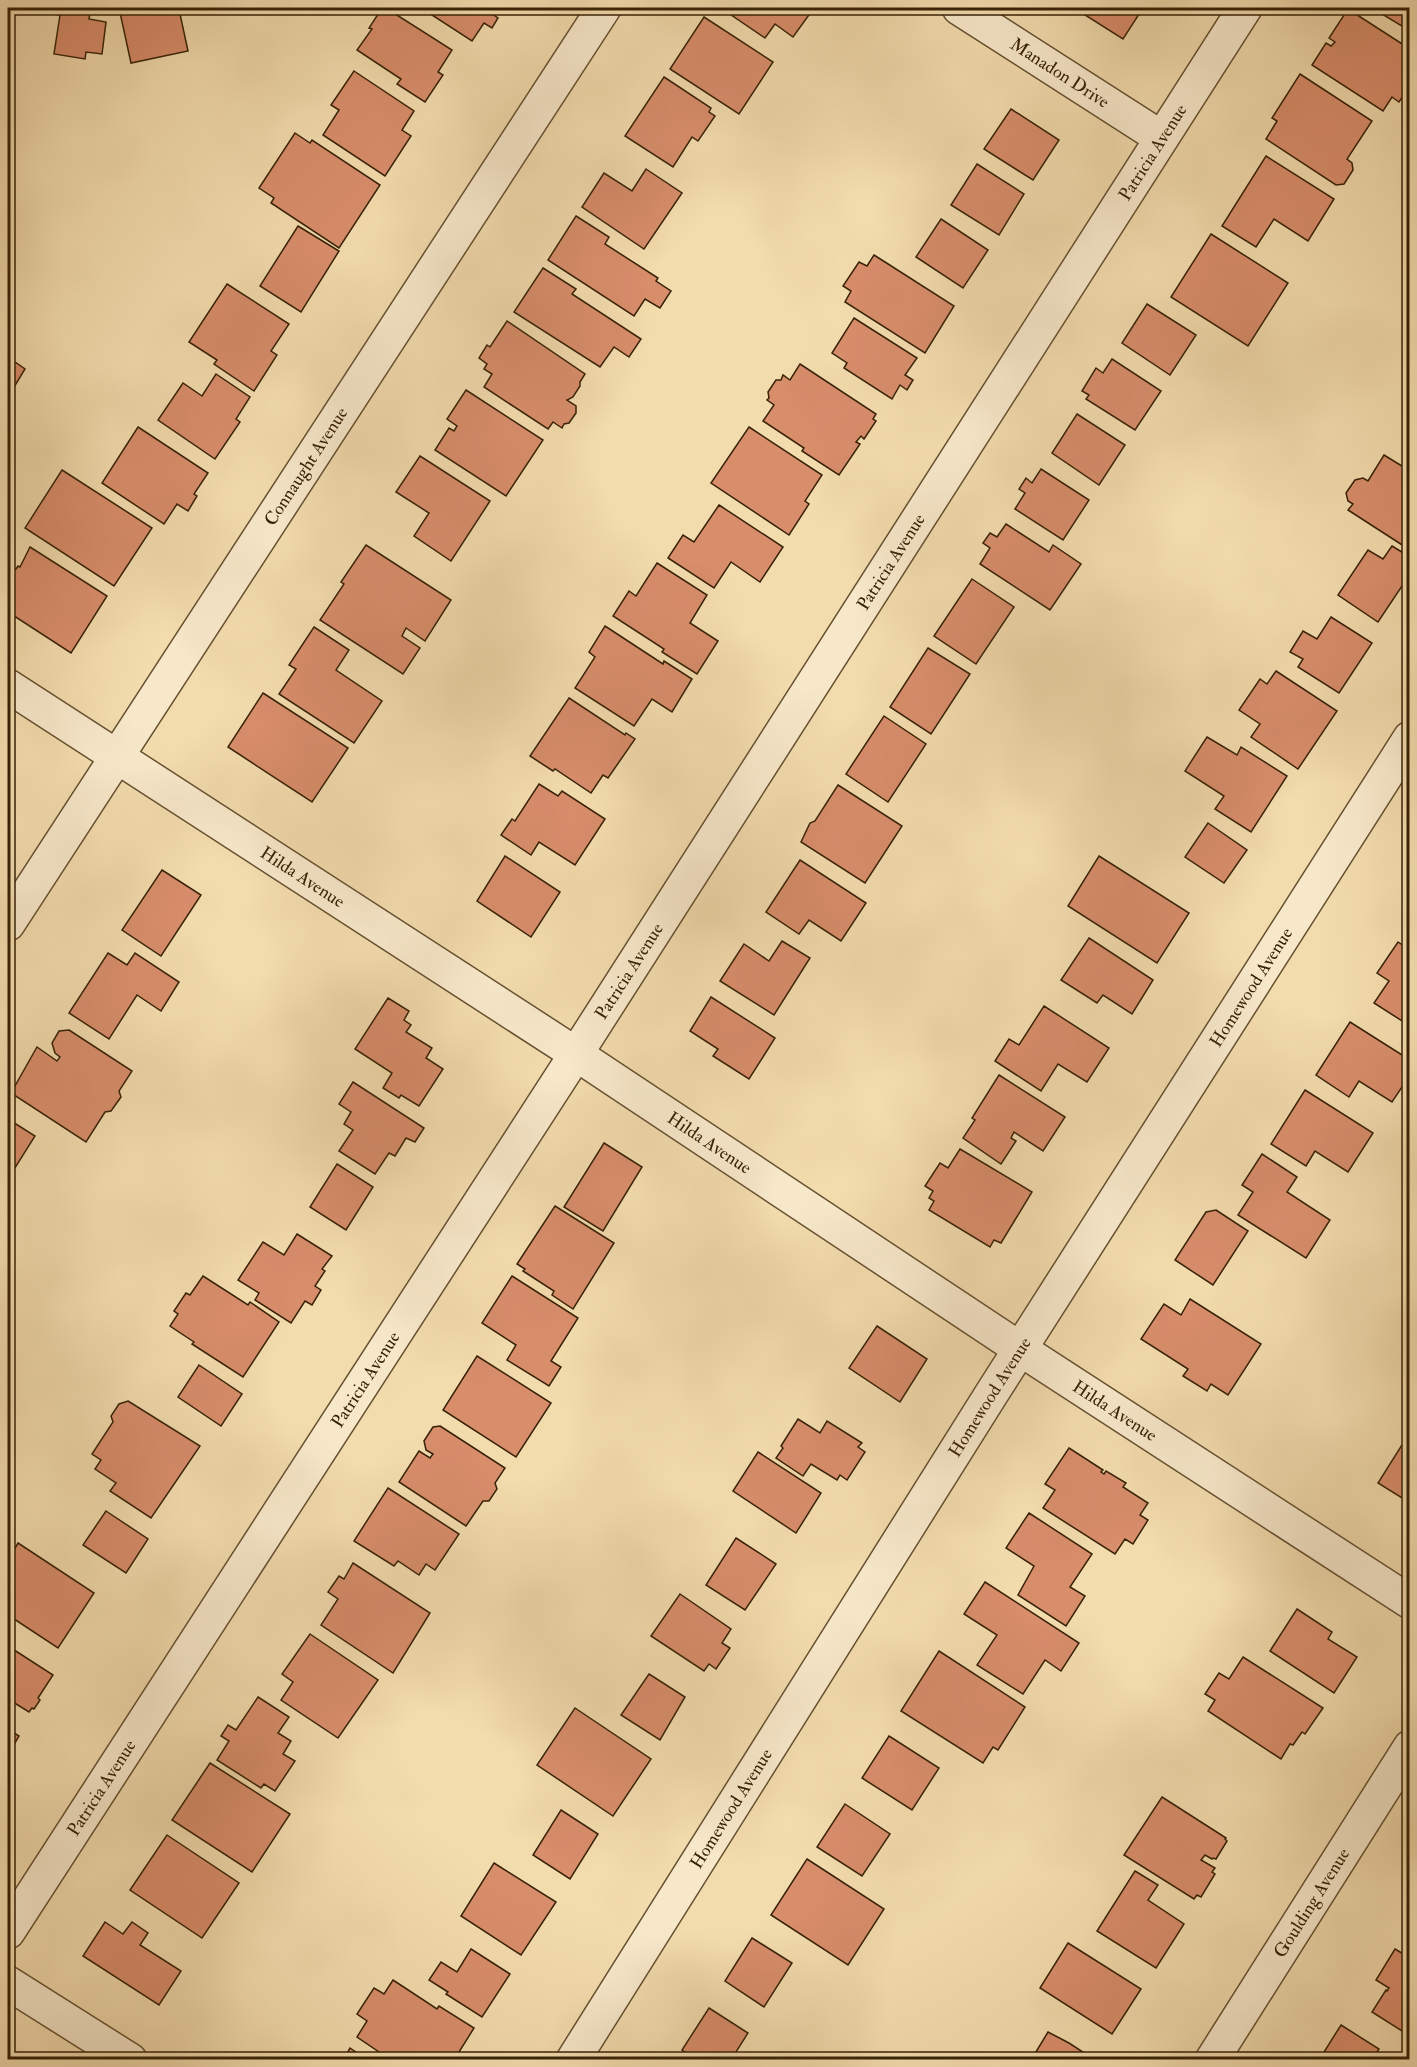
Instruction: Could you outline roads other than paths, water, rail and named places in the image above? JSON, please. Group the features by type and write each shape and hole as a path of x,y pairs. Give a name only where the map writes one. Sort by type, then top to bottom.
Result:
{"street":[{"name":"Connaught Avenue","path":"8,924 604,8"},
{"name":"Manadon Drive","path":"958,8 1160,137"},
{"name":"Patricia Avenue","path":"8,1932 576,1054 1160,137 1245,8"},
{"name":"Hilda Avenue","path":"8,686 576,1054 1020,1350 1410,1602"},
{"name":"Homewood Avenue","path":"573,2060 1020,1350 1410,738"},
{"name":"Goulding Avenue","path":"1212,2060 1410,1747"},
{"path":"8,1983 130,2060"}]}
